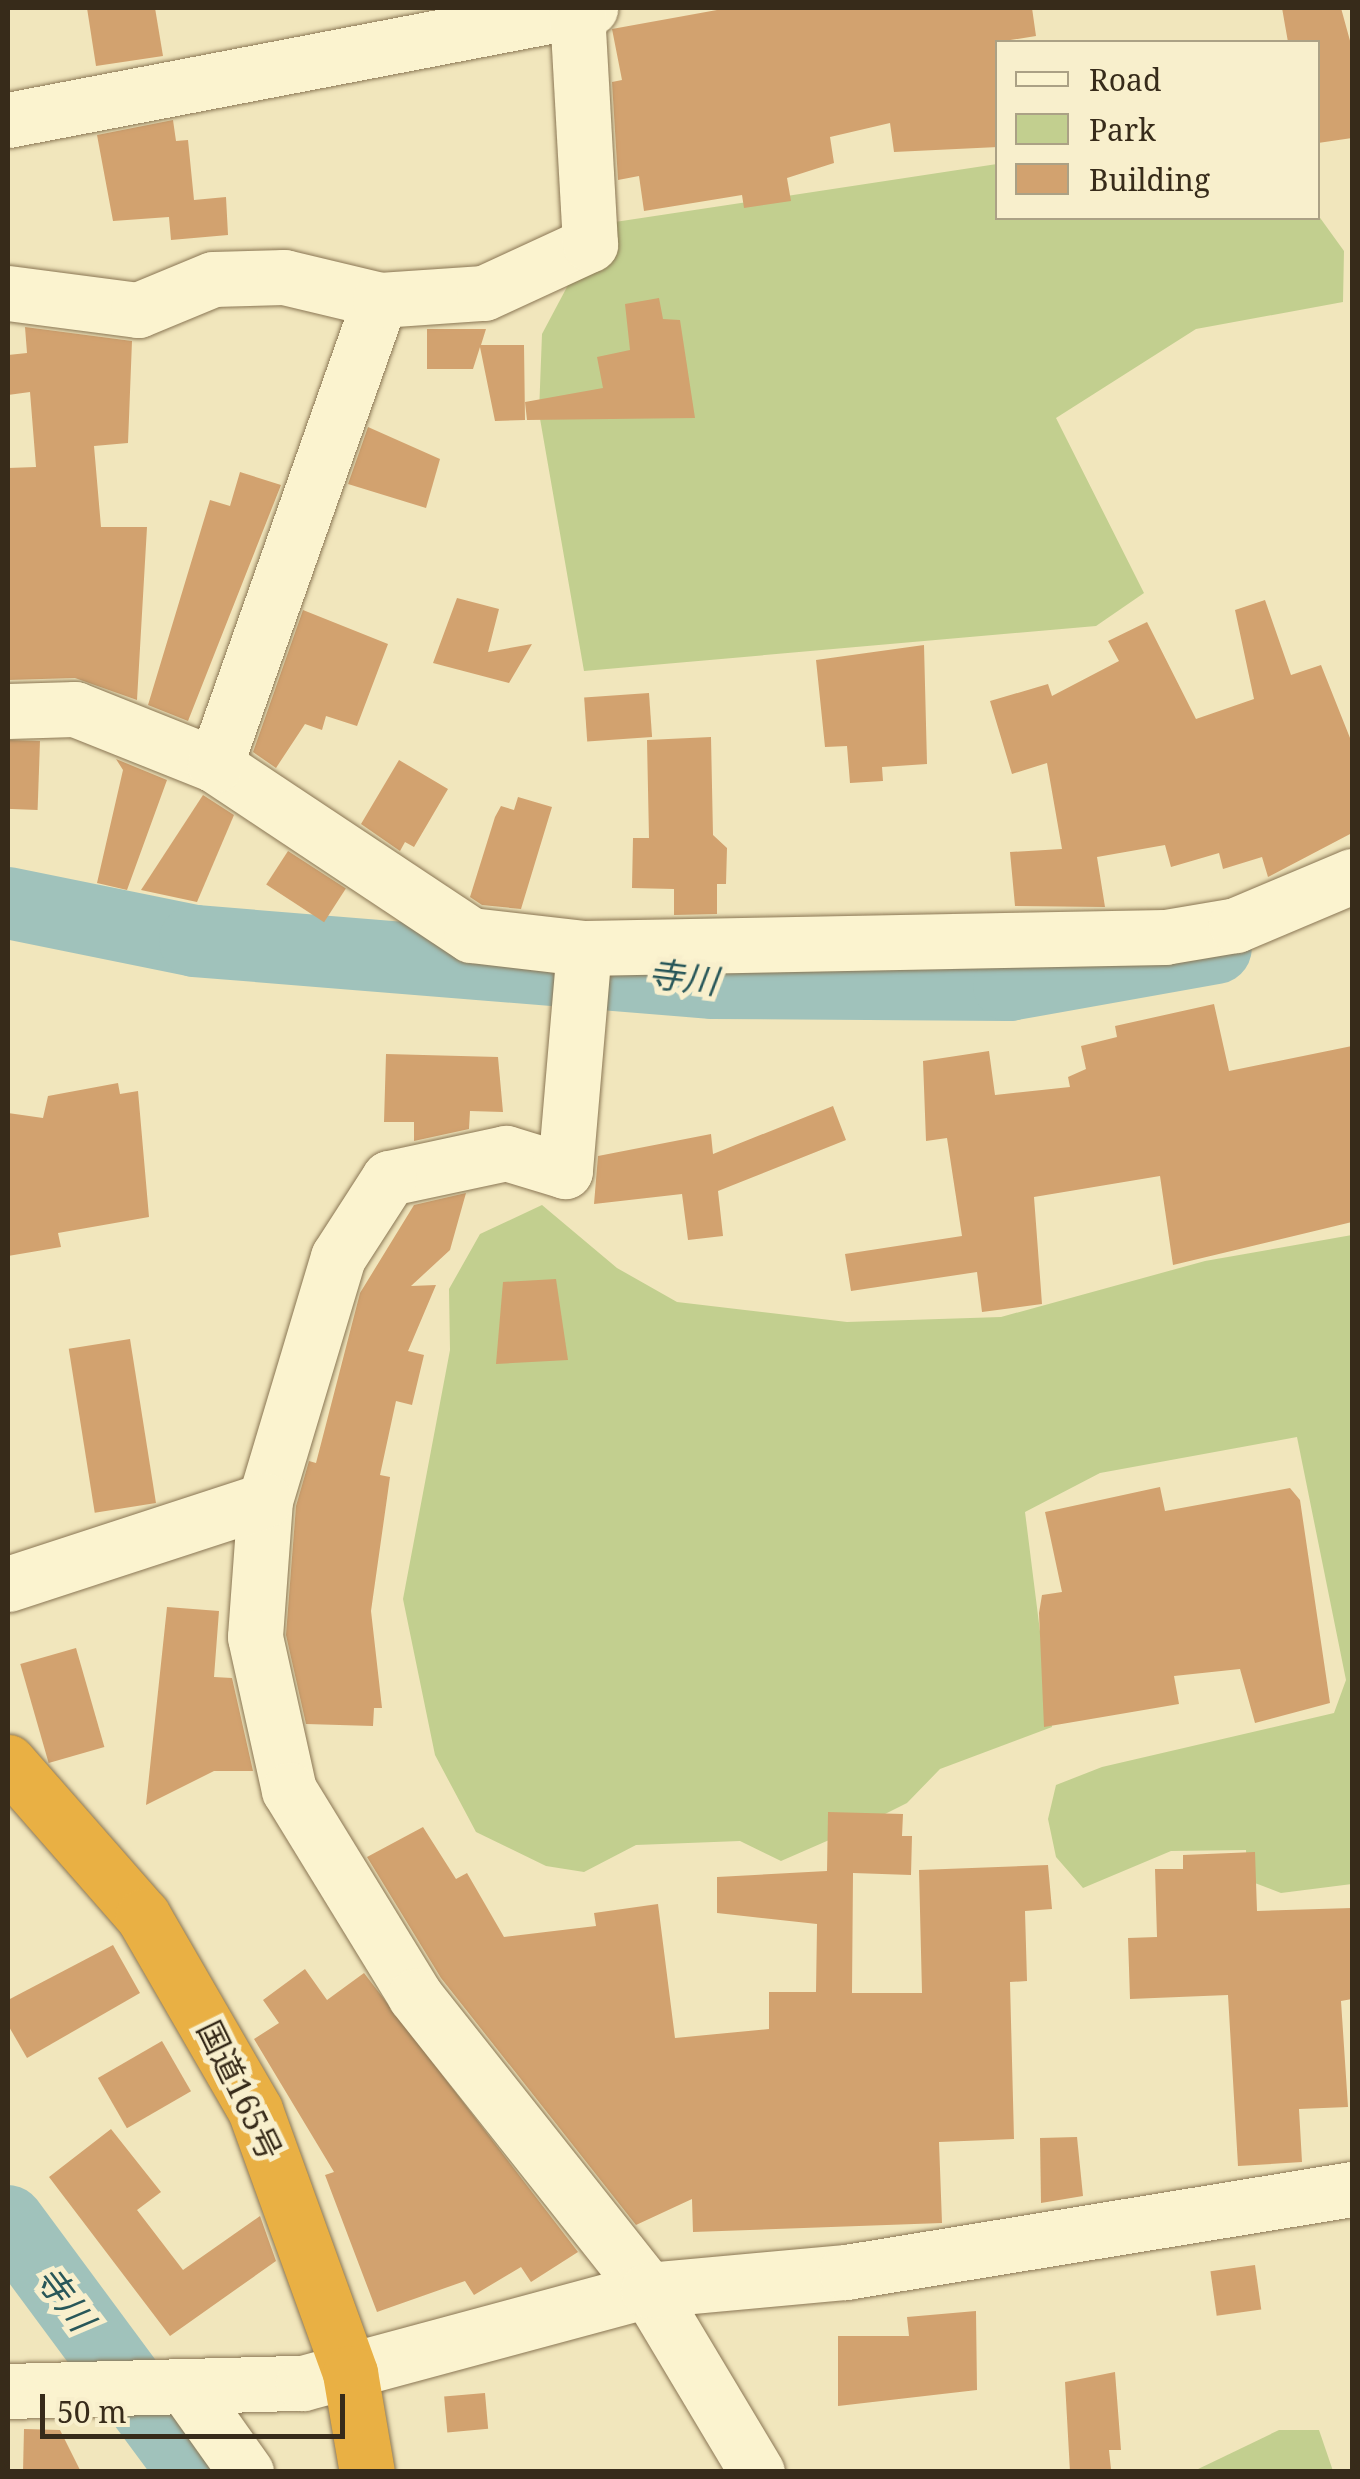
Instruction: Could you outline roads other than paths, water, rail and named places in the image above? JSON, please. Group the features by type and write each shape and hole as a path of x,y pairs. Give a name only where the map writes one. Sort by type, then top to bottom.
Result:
{"highway":[{"name":"国道165号","path":"8,1762 90,1848 188,1987 255,2110 350,2373 367,2472"}],"street":[{"path":"8,120 583,9 590,244 484,294 380,300 284,277 214,280 138,310 8,294"},
{"path":"215,765 380,300"},
{"path":"8,711 75,709 215,765 472,935 583,964 1164,937 1236,925 1352,876"},
{"path":"583,964 566,1171 506,1154 389,1178 338,1258 266,1500 255,1637 289,1790 416,1996 648,2290 757,2472"},
{"path":"8,1584 266,1500"},
{"path":"21,2391 180,2389 350,2373 483,2328 648,2290 846,2272 1352,2189"},
{"path":"180,2389 246,2472"}],"waterway":[{"path":"8,903 195,941 713,983 1009,985 1216,948"},
{"name":"寺川","path":"8,2221 194,2472"}]}
